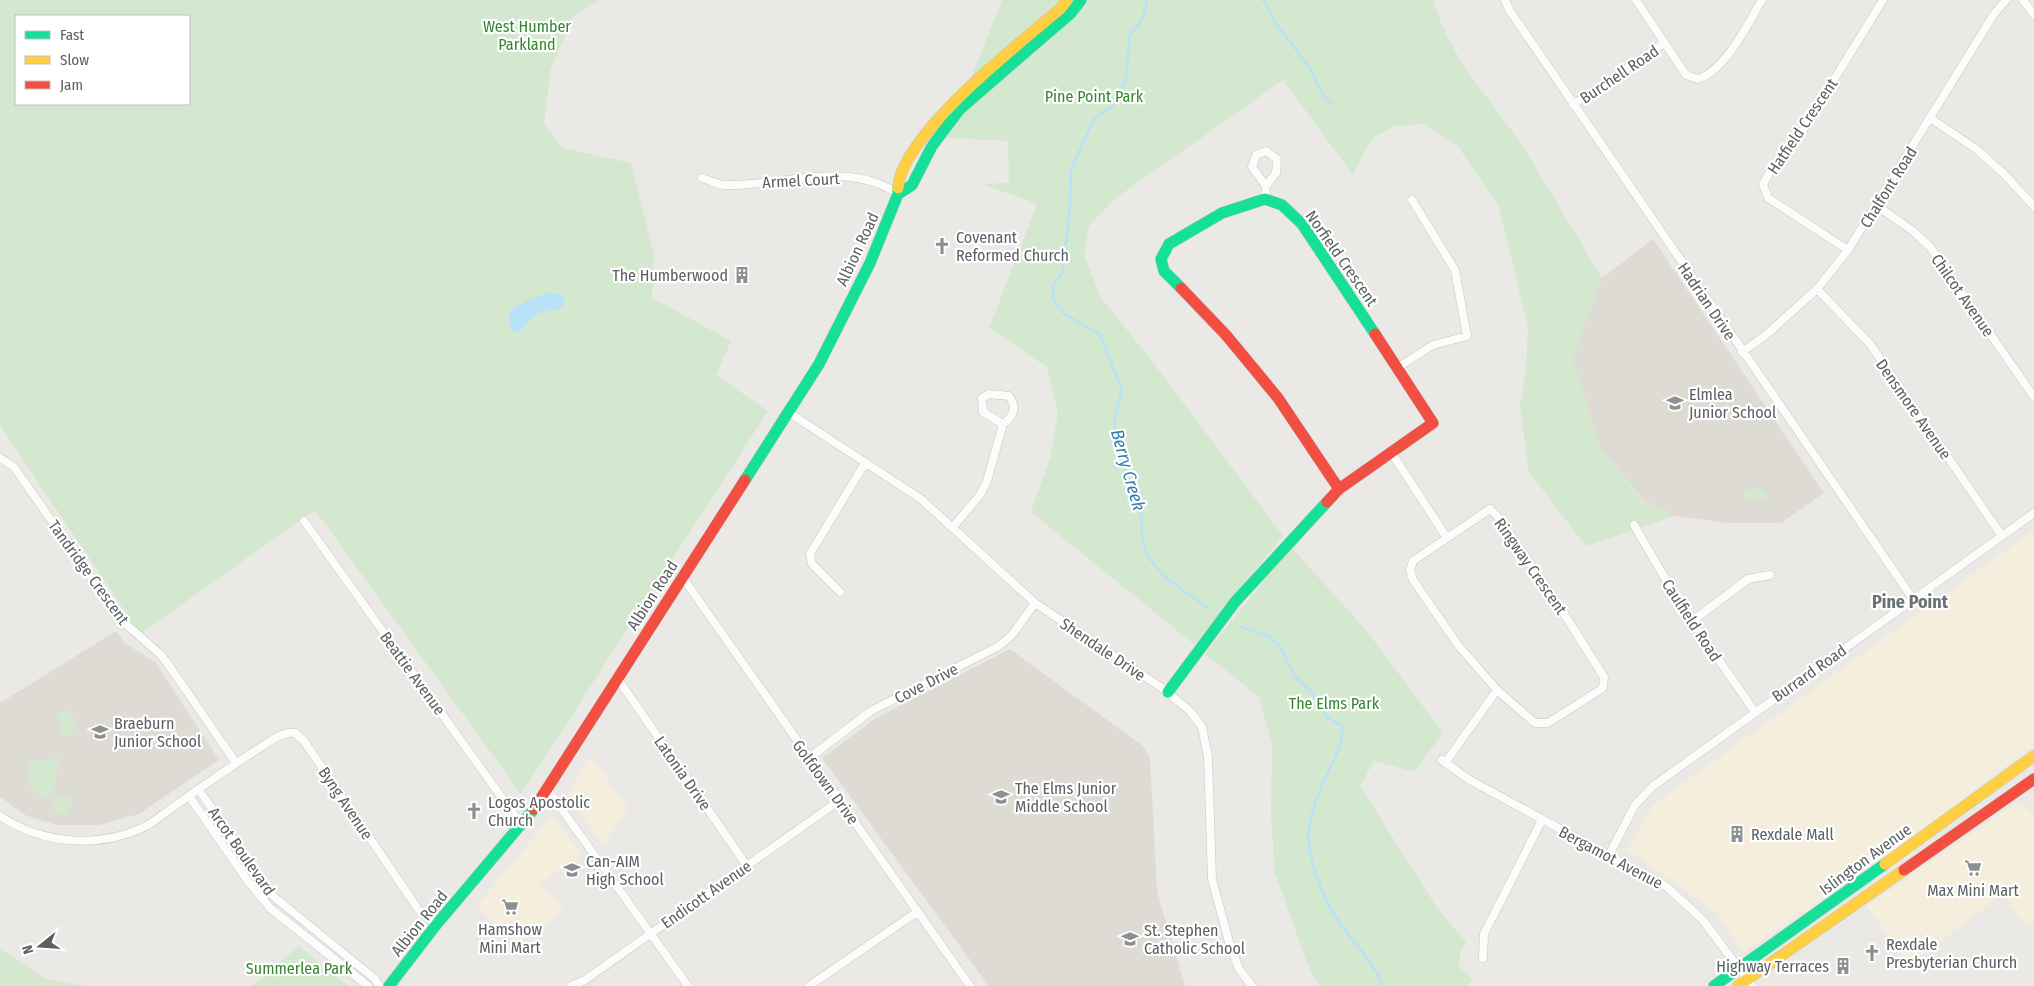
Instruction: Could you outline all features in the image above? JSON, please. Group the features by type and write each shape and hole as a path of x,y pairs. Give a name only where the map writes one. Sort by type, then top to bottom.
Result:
{"main road":[{"name":"Albion Road","path":"389,986 436,925 522,826 548,790 819,364 870,264 898,194 899,178 921,140 962,93 1060,9 1067,0"},
{"name":"Albion Road","path":"898,194 912,185 932,146 960,110 1071,13 1080,0"},
{"name":"Norfield Crescent","path":"1168,692 1235,602 1339,489 1433,423 1302,224 1282,205 1265,200"},
{"path":"1265,200 1222,213 1169,244 1161,259 1164,271 1226,335 1278,398 1339,489"},
{"name":"Islington Avenue","path":"1714,986 1828,907 2005,775 2034,756"},
{"name":"Islington Avenue","path":"1746,984 2034,779"}],"street":[{"name":"Hadrian Drive","path":"1505,0 1510,12 1573,105 1913,599"},
{"path":"1636,0 1686,75 1693,78 1703,77 1732,50 1762,0"},
{"name":"Hatfield Crescent","path":"1848,250 1768,198 1763,184 1772,168 1800,135 1883,0"},
{"name":"Chalfont Road","path":"1742,352 1766,335 1817,289 1848,250 1877,206 1994,14 2006,0"},
{"path":"2023,0 2034,16"},
{"name":"Burchell Road","path":"1573,105 1664,43"},
{"path":"1930,118 1976,149 2003,173 2034,206"},
{"name":"Armel Court","path":"702,178 722,185 844,177 885,185 898,194"},
{"path":"1265,200 1266,186"},
{"path":"1397,368 1433,345 1467,336 1455,270 1412,200"},
{"name":"Chilcot Avenue","path":"1877,206 1913,231 1930,247 2034,397"},
{"name":"Densmore Avenue","path":"1817,289 1870,344 2002,536"},
{"path":"953,527 980,495 987,481 1003,424 1010,419 1014,411 1014,403 1010,396 989,394 982,398 983,412 1003,424"},
{"name":"Shendale Drive","path":"788,412 921,499 1035,603 1168,692 1190,711 1202,727 1208,757 1212,879 1236,960 1252,986"},
{"path":"1391,452 1446,538"},
{"name":"Tandridge Crescent","path":"0,458 14,467 120,619 160,654 168,664 236,763"},
{"path":"840,592 812,564 810,554 865,463"},
{"name":"Ringway Crescent","path":"1490,509 1498,516 1540,577 1604,677 1603,688 1548,723 1535,723 1497,690 1458,645 1413,580 1410,570 1413,561 1446,538 1490,509"},
{"name":"Burrard Road","path":"1609,855 1635,805 1653,786 2034,513"},
{"name":"Beattie Avenue","path":"304,521 522,826"},
{"name":"Caulfield Road","path":"1634,525 1691,622 1755,712"},
{"path":"1691,622 1748,579 1770,575"},
{"name":"Golfdown Drive","path":"683,578 970,986"},
{"name":"Cove Drive","path":"809,758 871,711 999,646 1012,636 1035,603"},
{"name":"Latonia Drive","path":"618,679 747,866"},
{"name":"Bergamot Avenue","path":"1497,690 1443,761 1468,779 1667,887 1689,905 1702,919 1739,967 1746,984"},
{"name":"Byng Avenue","path":"236,763 281,735 295,734 304,741 418,909 436,925"},
{"path":"0,816 24,830 42,835 66,840 93,841 143,827 236,763"},
{"name":"Arcot Boulevard","path":"199,790 273,896 375,979 379,986"},
{"path":"548,790 688,986"},
{"name":"Arcot Boulevard","path":"189,796 266,904 368,986"},
{"name":"Endicott Avenue","path":"571,986 585,980 840,800"},
{"path":"1483,958 1484,934 1542,820"},
{"path":"809,986 917,912"}],"shaded area":[{"name":"Elmlea Junior School","path":"1653,239 1824,493 1781,523 1730,523 1674,516 1643,500 1600,448 1572,358 1602,278"},
{"path":"2034,530 2034,745 1904,843 1743,953 1715,911 1627,850 1653,805"},
{"name":"Braeburn Junior School","path":"116,631 125,643 156,663 219,760 139,814 99,825 57,825 27,816 0,797 0,703"},
{"name":"The Elms Junior Middle School","path":"1010,649 1143,746 1150,757 1157,891 1185,986 989,986 822,758 876,718"},
{"path":"591,756 628,808 603,846 567,794"},
{"path":"2016,803 2025,805 2034,817 2034,920 2025,926 2003,894 1908,965 1867,906"},
{"path":"550,818 557,821 582,855 539,884 554,897 564,912 516,944 477,906"}],"green space":[{"name":"West Humber Parkland","path":"0,0 600,0 573,16 550,72 544,124 563,148 631,163 654,255 652,298 731,341 716,375 768,411 521,794 315,510 140,634 0,425"},
{"name":"Pine Point Park","path":"1002,0 1434,0 1440,20 1460,59 1525,150 1602,278 1572,358 1600,448 1642,500 1674,516 1586,546 1529,472 1520,407 1526,370 1528,327 1499,207 1457,145 1423,124 1394,126 1371,139 1353,175 1283,80 1113,200 1089,226 1084,255 1101,298 1148,356 1283,536 1195,645 1031,512 1051,455 1058,412 1047,367 989,328 1037,204 982,184 1009,183 1008,141 947,138"},
{"path":"1755,487 1767,492 1766,497 1759,501 1746,502 1744,492"},
{"name":"The Elms Park","path":"1291,547 1366,630 1443,733 1414,772 1374,761 1360,786 1439,911 1466,942 1460,953 1459,966 1472,980 1468,986 1319,986 1308,965 1275,873 1271,814 1272,744 1259,697 1205,654"},
{"path":"70,711 76,726 71,737 63,735 57,717 59,713"},
{"path":"58,758 56,784 47,800 32,790 26,762"},
{"path":"59,793 73,799 65,816 51,809"},
{"name":"Summerlea Park","path":"299,946 348,986 252,986"},
{"path":"0,949 46,979 83,986 0,986"}],"water":[{"path":"551,292 561,295 565,300 563,306 558,309 538,313 518,333 513,332 510,327 509,312 522,304"}],"waterway":[{"name":"Berry Creek","path":"1147,0 1142,19 1130,35 1126,78 1115,105 1094,119 1071,169 1070,207 1062,274 1053,285 1053,300 1064,314 1100,334 1122,390 1114,421 1125,469 1142,519 1142,537 1147,556 1165,577 1208,608"},
{"path":"1262,0 1266,3 1273,20 1310,68 1322,94 1331,103"},
{"name":"Berry Creek","path":"1241,627 1268,636 1279,645 1296,677 1313,693 1327,717 1342,726 1339,748 1317,799 1308,837 1312,861 1325,898 1342,926 1374,968 1383,986"}],"traffic: fast":[{"path":"898,194 912,185 932,146 960,109 1071,13 1081,0"},
{"path":"745,480 819,364 870,263 898,194 898,188"},
{"path":"1181,288 1164,271 1161,259 1169,244 1222,213 1265,199 1282,205 1302,224 1375,334"},
{"path":"1168,692 1235,602 1327,502"},
{"path":"389,986 436,925 534,809"},
{"path":"1714,986 1885,864"}],"traffic: slow":[{"path":"898,188 904,166 919,142 940,117 965,91 1060,9 1067,0"},
{"path":"1885,864 2034,756"},
{"path":"1738,986 1904,870"}],"traffic: jam":[{"path":"1181,288 1226,335 1278,398 1339,489"},
{"path":"1327,502 1339,489 1433,423 1375,334"},
{"path":"534,809 745,480"},
{"path":"1904,870 2034,779"}],"place":[{"name":"Covenant Reformed Church","path":"942,246"},
{"name":"The Humberwood","path":"742,275"},
{"name":"Elmlea Junior School","path":"1675,403"},
{"name":"Braeburn Junior School","path":"100,732"},
{"name":"The Elms Junior Middle School","path":"1001,797"},
{"name":"Logos Apostolic Church","path":"474,811"},
{"name":"Rexdale Mall","path":"1737,834"},
{"name":"Max Mini Mart","path":"1973,868"},
{"name":"Can-AIM High School","path":"572,870"},
{"name":"Hamshow Mini Mart","path":"510,907"},
{"name":"St. Stephen Catholic School","path":"1130,939"},
{"name":"Rexdale Presbyterian Church","path":"1872,953"},
{"name":"Highway Terraces","path":"1843,966"}],"district":[{"name":"Pine Point","path":"1910,602"}]}
